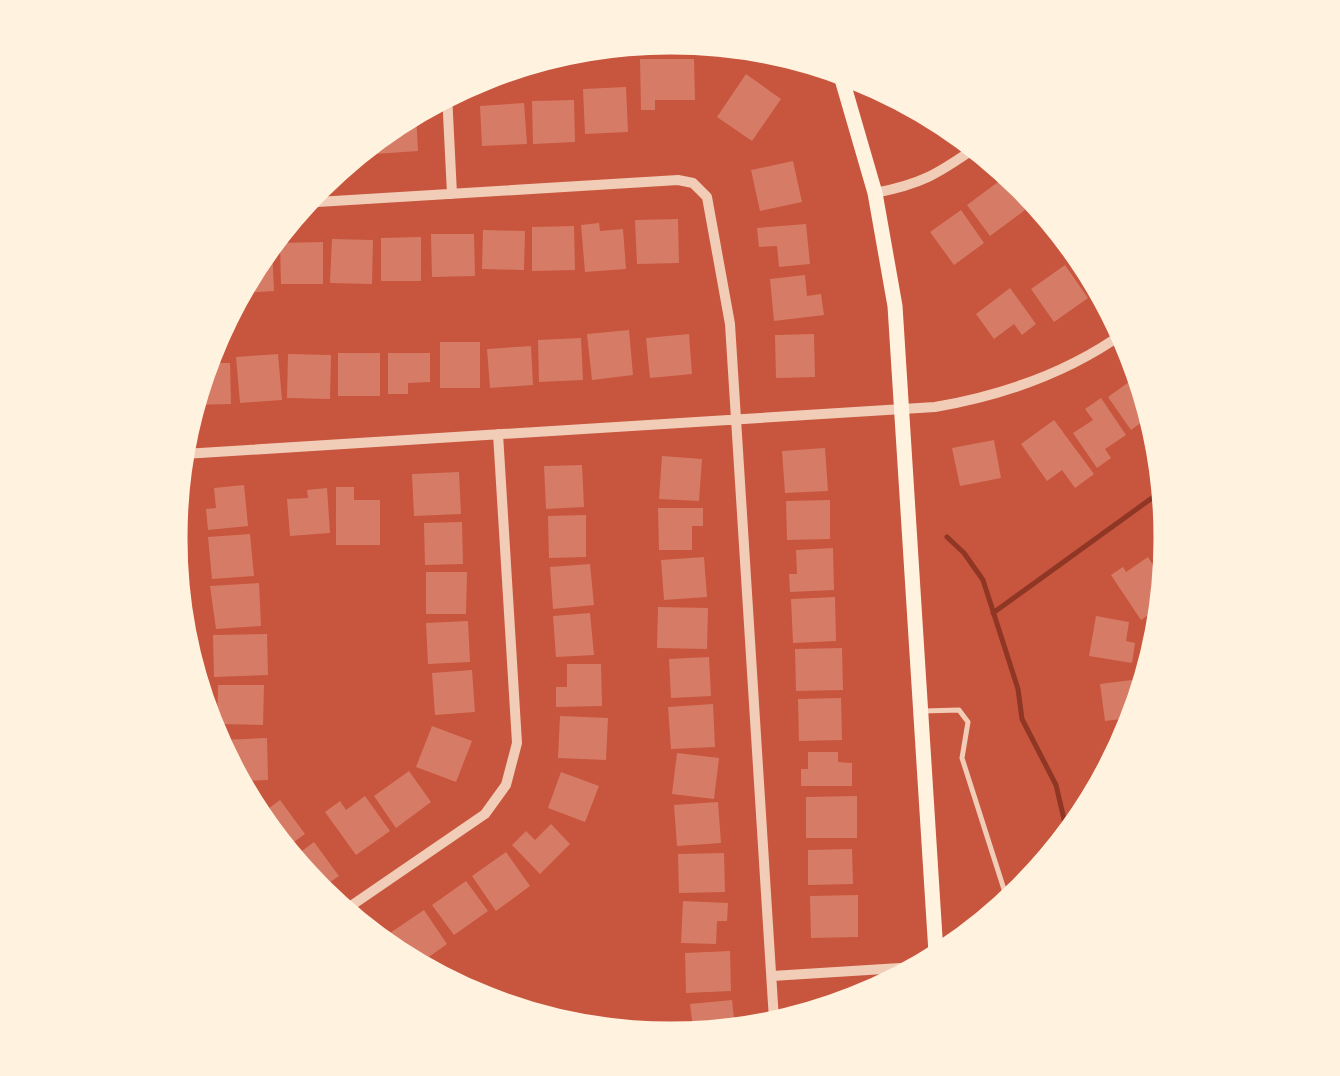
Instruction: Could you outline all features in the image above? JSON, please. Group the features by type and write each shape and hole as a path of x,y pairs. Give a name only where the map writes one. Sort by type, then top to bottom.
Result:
{"main road":[{"path":"843,84 874,193 895,306 935,945"}],"street":[{"path":"448,107 452,194"},
{"path":"874,193 934,177 967,153"},
{"path":"320,202 678,180 693,184 707,197 730,324 774,1012"},
{"path":"192,453 903,409 978,400 1035,383 1113,340"},
{"path":"352,905 485,814 506,786 517,743 498,434"},
{"path":"772,976 894,968"}],"lane":[{"path":"921,711 959,710 968,722 962,758 1004,890"}],"building":[{"path":"640,59 694,59 695,100 655,100 655,110 641,110"},
{"path":"746,74 781,99 752,141 717,117"},
{"path":"626,87 628,132 585,134 583,89"},
{"path":"574,100 575,142 533,144 532,101"},
{"path":"524,103 527,144 482,146 480,106"},
{"path":"417,124 418,151 375,154 400,134"},
{"path":"793,161 802,202 760,211 751,170"},
{"path":"999,181 1025,210 990,236 967,205"},
{"path":"961,210 984,243 954,265 930,232"},
{"path":"678,219 679,263 637,264 635,220"},
{"path":"599,223 600,231 623,229 626,269 585,272 581,225"},
{"path":"806,224 810,264 779,267 777,246 759,247 757,228"},
{"path":"574,226 575,270 532,271 532,227"},
{"path":"483,230 525,231 524,270 482,269"},
{"path":"431,234 474,234 475,276 432,277"},
{"path":"421,237 421,281 381,281 381,238"},
{"path":"332,239 373,240 372,284 330,283"},
{"path":"323,242 323,284 281,284 280,249 284,243"},
{"path":"273,259 274,291 252,292"},
{"path":"1065,265 1088,298 1054,322 1031,289"},
{"path":"805,275 807,296 821,294 824,315 774,321 770,279"},
{"path":"1010,288 1036,324 1022,335 1014,324 994,339 976,314"},
{"path":"629,330 633,375 592,380 587,334"},
{"path":"689,334 692,374 650,378 646,338"},
{"path":"814,334 815,377 776,378 775,335"},
{"path":"581,338 583,380 539,382 538,340"},
{"path":"440,342 480,342 480,388 440,388"},
{"path":"531,346 533,385 490,388 487,349"},
{"path":"338,353 380,353 380,396 338,396"},
{"path":"388,353 430,353 430,382 408,383 408,394 388,394"},
{"path":"278,354 282,400 240,403 236,357"},
{"path":"288,354 331,355 330,399 287,398"},
{"path":"217,363 230,363 231,404 203,405"},
{"path":"1130,381 1141,423 1131,430 1108,397"},
{"path":"1101,398 1126,435 1105,449 1111,458 1097,468 1073,433 1093,420 1085,409"},
{"path":"1054,420 1094,474 1075,488 1062,470 1047,481 1021,444"},
{"path":"994,440 1001,478 960,486 952,448"},
{"path":"825,448 828,491 785,493 782,451"},
{"path":"662,456 702,459 699,501 659,499"},
{"path":"582,465 584,507 546,509 544,466"},
{"path":"459,472 461,514 414,516 412,474"},
{"path":"244,485 248,526 208,530 206,509 216,508 214,488"},
{"path":"336,487 354,487 354,500 380,500 380,545 336,545"},
{"path":"327,488 330,533 290,536 287,499 308,498 307,490"},
{"path":"830,500 830,539 787,540 786,501"},
{"path":"658,508 703,508 703,526 692,526 692,550 659,550"},
{"path":"586,515 586,557 549,558 548,516"},
{"path":"462,522 463,564 425,565 424,523"},
{"path":"250,534 254,576 212,579 208,537"},
{"path":"833,548 834,590 790,592 789,574 797,574 796,550"},
{"path":"704,557 707,597 664,600 661,560"},
{"path":"1148,557 1154,567 1149,615 1141,620 1111,575 1123,567 1126,572"},
{"path":"590,564 594,605 553,609 550,567"},
{"path":"426,572 467,572 466,614 426,614"},
{"path":"259,583 261,626 216,629 210,586"},
{"path":"835,597 836,641 793,643 791,599"},
{"path":"658,607 708,608 707,649 657,648"},
{"path":"590,613 594,655 556,657 553,616"},
{"path":"1096,616 1129,622 1126,641 1135,643 1132,663 1089,656"},
{"path":"468,621 470,662 428,664 426,623"},
{"path":"267,634 268,675 214,677 213,635"},
{"path":"842,648 843,690 796,691 795,649"},
{"path":"709,657 711,696 671,698 669,659"},
{"path":"567,664 601,664 602,706 556,707 556,687 567,687"},
{"path":"472,670 475,712 435,715 432,673"},
{"path":"1132,680 1121,719 1105,721 1100,684"},
{"path":"218,685 264,685 263,725 221,724"},
{"path":"841,698 842,740 799,741 798,699"},
{"path":"713,704 715,747 671,749 668,707"},
{"path":"560,716 608,718 606,760 558,758"},
{"path":"432,726 472,741 456,782 416,767"},
{"path":"267,738 268,780 250,781 229,740"},
{"path":"808,752 838,752 838,762 852,763 852,786 801,786 801,769 808,769"},
{"path":"677,753 719,758 714,799 672,794"},
{"path":"409,771 431,802 396,828 374,796"},
{"path":"561,772 599,786 585,822 548,808"},
{"path":"365,796 390,831 356,855 325,812 340,801 346,810"},
{"path":"857,796 857,838 806,838 806,797"},
{"path":"280,800 305,834 292,843 267,810"},
{"path":"718,802 721,843 677,846 674,805"},
{"path":"551,824 570,844 540,874 512,845 526,831 535,840"},
{"path":"314,842 339,876 329,883 300,852"},
{"path":"852,849 853,884 808,885 808,850"},
{"path":"506,852 530,886 496,911 472,876"},
{"path":"724,853 725,892 679,893 678,854"},
{"path":"466,881 488,911 454,935 432,905"},
{"path":"858,895 858,937 811,938 810,896"},
{"path":"683,901 728,903 727,921 717,921 716,944 681,943"},
{"path":"424,910 447,944 427,958 390,933"},
{"path":"730,951 731,991 686,993 685,953"},
{"path":"732,1000 734,1019 692,1023 690,1004"}],"waterway":[{"path":"993,613 1153,497"},
{"path":"947,537 983,580 1018,689 1022,719 1056,785 1064,821"}]}
